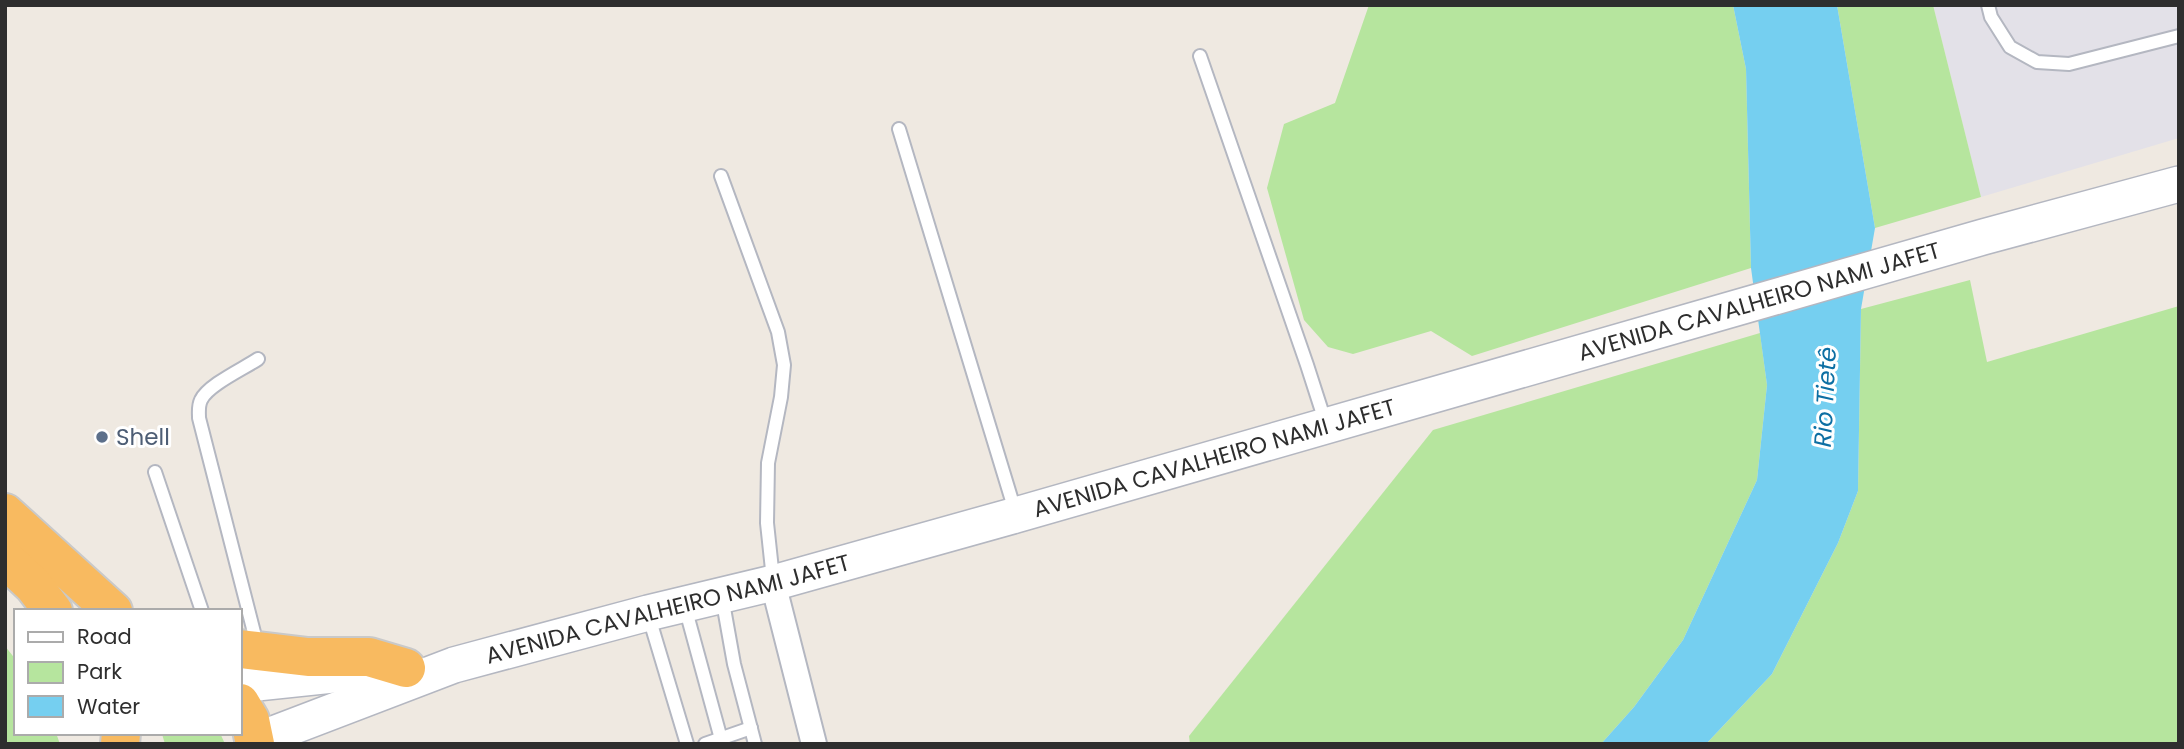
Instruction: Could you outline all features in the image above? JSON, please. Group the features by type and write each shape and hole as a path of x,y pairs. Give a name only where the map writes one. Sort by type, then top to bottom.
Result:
{"highway":[{"path":"5,513 111,609"},
{"path":"5,559 33,585 51,609"},
{"path":"249,650 308,657 369,657 406,668"},
{"path":"242,706 250,720 255,743"}],"main road":[{"name":"AVENIDA CAVALHEIRO NAMI JAFET","path":"255,743 454,665 648,613 774,583 1983,237 2179,184"},
{"path":"242,685 454,665"}],"street":[{"path":"774,583 814,744"}],"lane":[{"path":"1988,5 1991,17 2010,47 2037,62 2069,64 2179,36"},
{"path":"1200,56 1326,425"},
{"path":"899,129 1016,515"},
{"path":"721,176 778,332 784,365 781,397 768,463 766,523 774,583"},
{"path":"240,609 198,409 201,399 208,391 258,359"},
{"path":"155,472 201,609"},
{"path":"722,596 734,664 755,744"},
{"path":"684,605 721,738"},
{"path":"648,613 687,744"},
{"path":"242,618 249,650"},
{"path":"705,744 751,728"}],"shaded area":[{"path":"1933,5 2179,5 2179,138 1981,197"}],"green space":[{"path":"1369,5 1733,5 1746,69 1751,268 1472,356 1431,331 1353,354 1328,347 1304,320 1267,188 1284,124 1335,103"},
{"path":"1837,5 1933,5 1981,197 1875,228"},
{"path":"1970,280 1987,362 2179,306 2179,744 1706,744 1772,674 1838,543 1858,491 1861,309"},
{"path":"1760,333 1767,385 1757,480 1683,640 1634,707 1601,744 1190,744 1189,736 1433,430"},
{"path":"5,646 14,657 14,735 57,735 60,744 5,744"},
{"path":"162,735 221,735 225,744 165,744"}],"water":[{"name":"Rio Tietê","path":"1733,5 1837,5 1875,228 1861,309 1858,491 1838,543 1772,674 1706,744 1601,744 1634,707 1683,640 1757,480 1767,385 1751,268 1746,69"}],"place":[{"name":"Shell","path":"102,437"}]}
